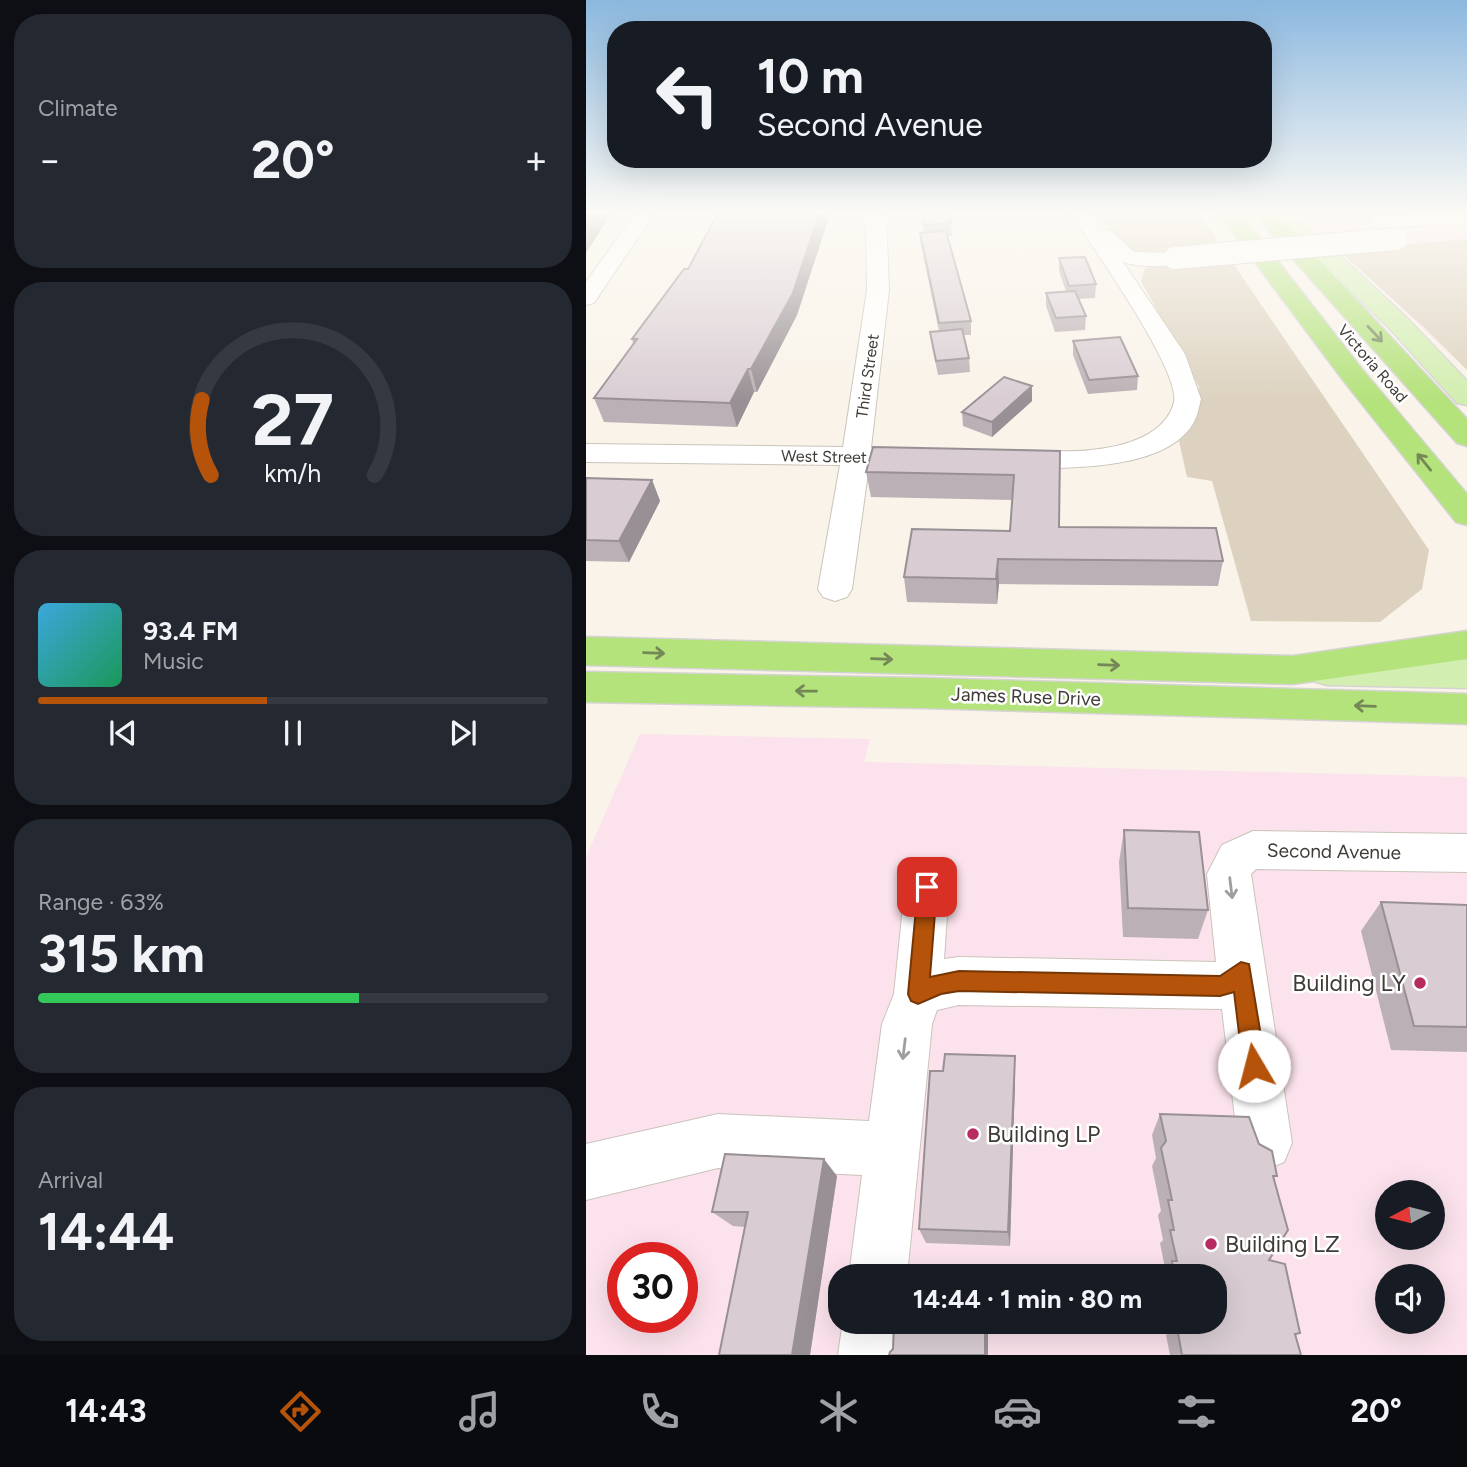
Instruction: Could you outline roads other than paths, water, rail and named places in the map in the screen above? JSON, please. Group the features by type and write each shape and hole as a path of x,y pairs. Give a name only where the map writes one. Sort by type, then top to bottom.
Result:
{"highway":[{"path":"1300,274 1352,374 1467,514"},
{"name":"Victoria Road","path":"1307,274 1467,473"},
{"name":"Victoria Road","path":"1311,274 1467,437"},
{"path":"1293,670 1467,645"},
{"name":"James Ruse Drive","path":"586,651 1293,670"},
{"name":"James Ruse Drive","path":"586,687 910,693 1456,711"}],"main road":[{"path":"1325,274 1398,323 1467,397"},
{"name":"James Ruse Drive","path":"1293,670 1467,674"}],"street":[{"path":"586,298 603,274"},
{"name":"Third Street","path":"854,456 870,363 878,274"},
{"name":"West Street","path":"586,453 1092,459 1120,455 1144,447 1166,435 1181,420 1188,399 1173,354 1121,274"},
{"name":"Second Avenue","path":"1265,1143 1229,874 1232,864 1240,855 1253,850 1467,853"},
{"path":"879,1264 907,1024 918,994 927,887"},
{"path":"918,994 939,984 959,981 1220,986 1232,982 1241,972"},
{"path":"586,1172 718,1141 892,1149"},
{"path":"869,1355 871,1334"}],"lane":[{"path":"835,589 854,456"}],"place":[{"name":"Building LY","path":"1420,983"},
{"name":"Building LP","path":"973,1134"},
{"name":"Building LZ","path":"1211,1244"}]}
